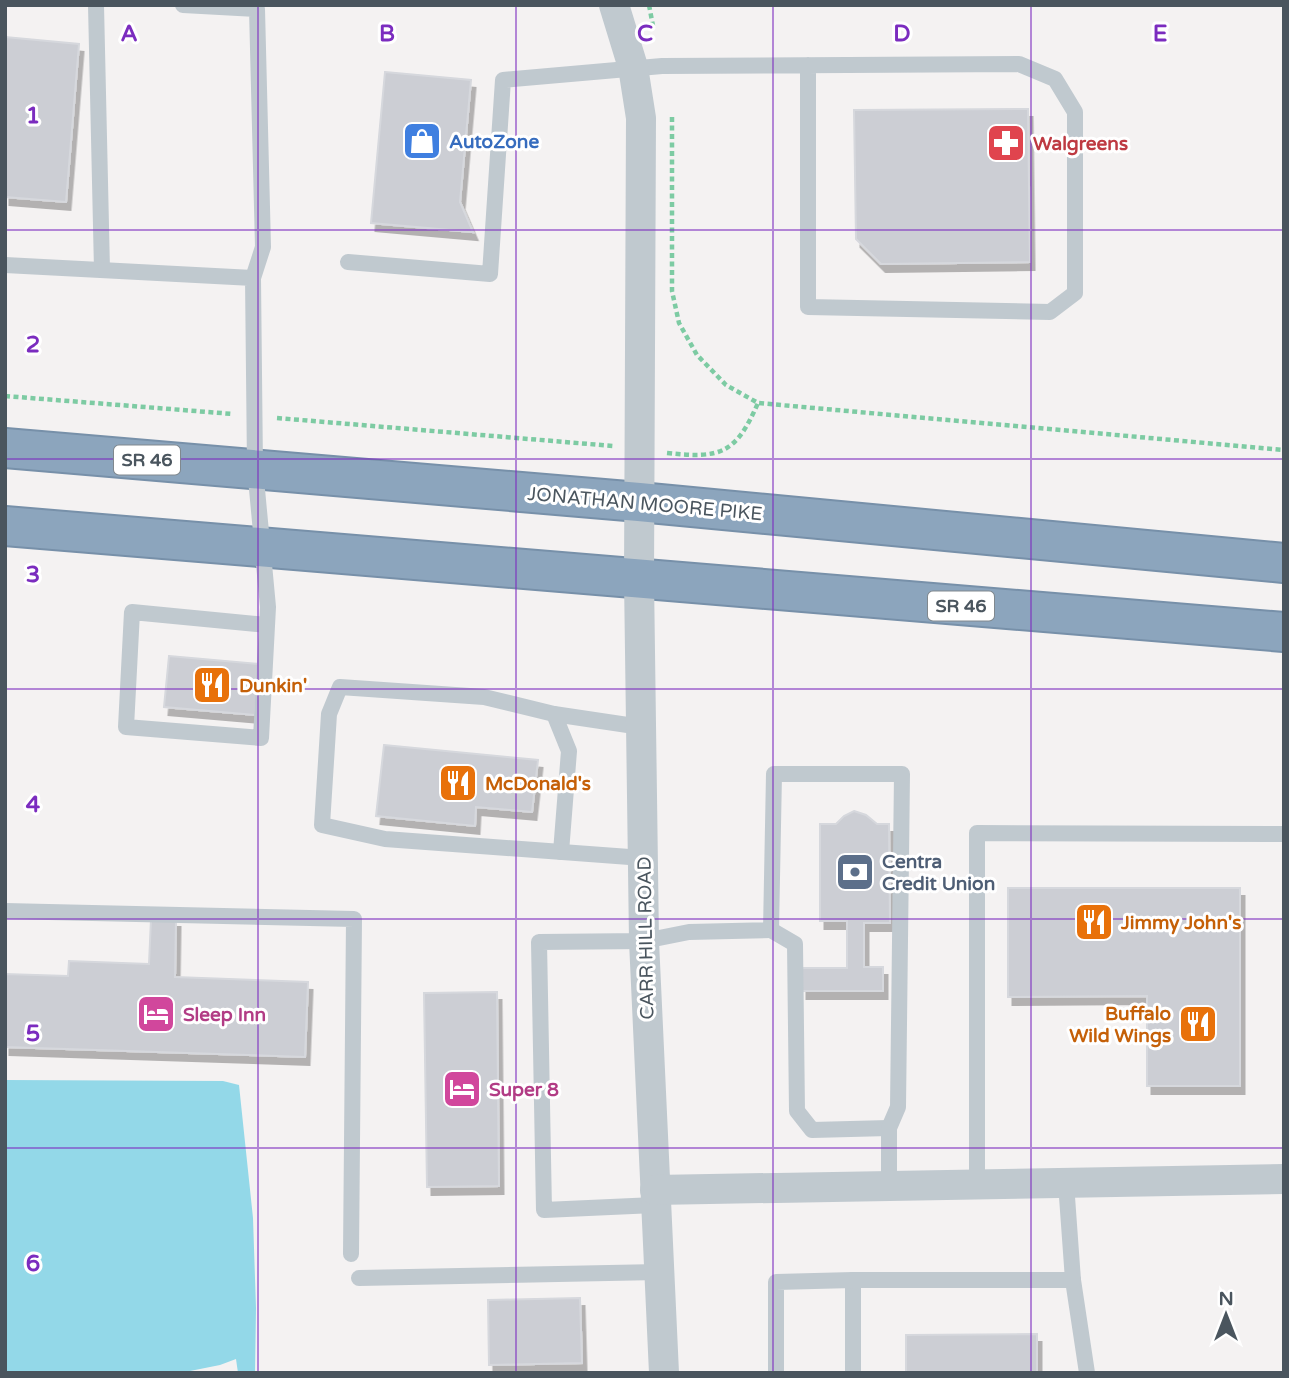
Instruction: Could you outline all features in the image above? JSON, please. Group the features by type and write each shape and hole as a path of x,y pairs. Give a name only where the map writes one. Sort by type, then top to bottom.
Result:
{"highway":[{"name":"JONATHAN MOORE PIKE","path":"5,448 639,502 1284,563"},
{"name":"SR 46","path":"5,526 1284,632"}],"street":[{"name":"CARR HILL ROAD","path":"614,5 633,67 641,118 639,579 644,941 664,1373"},
{"path":"655,1198 889,1186 1284,1179"}],"lane":[{"path":"96,5 102,270"},
{"path":"183,5 257,9 263,247 253,278 255,468 268,607 261,738 126,727 132,612 267,625"},
{"path":"348,262 490,274 503,80 633,67 808,65 1019,64 1055,79 1075,112 1075,293 1050,312 808,307 808,65"},
{"path":"5,265 253,278"},
{"path":"641,727 554,714 484,697 340,687 329,714 322,825 385,839 643,858"},
{"path":"554,714 569,751 561,852"},
{"path":"771,930 774,774 902,774 898,1107 889,1128 889,1186"},
{"path":"977,1184 977,833 1284,834"},
{"path":"5,911 354,919 351,1254"},
{"path":"655,1198 544,1210 539,942 644,941 689,932 771,930 795,944 797,1111 811,1130 889,1128"},
{"path":"1066,1183 1073,1280 1087,1373"},
{"path":"359,1278 659,1272"},
{"path":"776,1373 776,1283 853,1280 1073,1280"},
{"path":"853,1280 853,1373"}],"path":[{"path":"5,396 233,414"},
{"path":"684,455 712,453 732,447 746,431 758,403"},
{"path":"274,417 577,442"}],"water":[{"path":"5,1080 223,1081 239,1085 253,1218 255,1373 238,1373 236,1359 180,1373 5,1373"}],"building":[{"path":"5,37 79,44 66,202 5,197"},
{"name":"AutoZone","path":"385,72 471,80 460,202 473,232 371,223"},
{"name":"Walgreens","path":"1028,109 1030,262 881,264 856,239 854,110"},
{"name":"Dunkin'","path":"169,656 259,664 255,715 164,707"},
{"name":"McDonald's","path":"384,745 538,760 532,812 476,807 475,826 376,816"},
{"name":"Centra Credit Union","path":"854,811 866,815 877,824 889,824 890,923 864,923 864,967 883,967 883,991 802,991 802,968 847,968 847,921 820,921 820,824 836,824"},
{"path":"1008,888 1240,888 1240,1086 1147,1086 1147,996 1008,997"},
{"name":"Sleep Inn","path":"151,919 176,919 175,977 308,982 305,1057 5,1047 5,974 68,976 69,961 149,964"},
{"name":"Super 8","path":"497,992 499,1186 427,1187 424,993"},
{"path":"580,1298 582,1363 489,1365 488,1300"},
{"path":"1037,1334 1037,1373 906,1373 906,1335"}],"place":[{"name":"AutoZone","path":"422,141"},
{"name":"Walgreens","path":"1006,143"},
{"name":"Dunkin'","path":"212,685"},
{"name":"McDonald's","path":"458,783"},
{"name":"Centra Credit Union","path":"855,872"},
{"name":"Jimmy John's","path":"1094,922"},
{"name":"Sleep Inn","path":"156,1014"},
{"name":"Buffalo Wild Wings","path":"1198,1024"},
{"name":"Super 8","path":"462,1089"}]}
